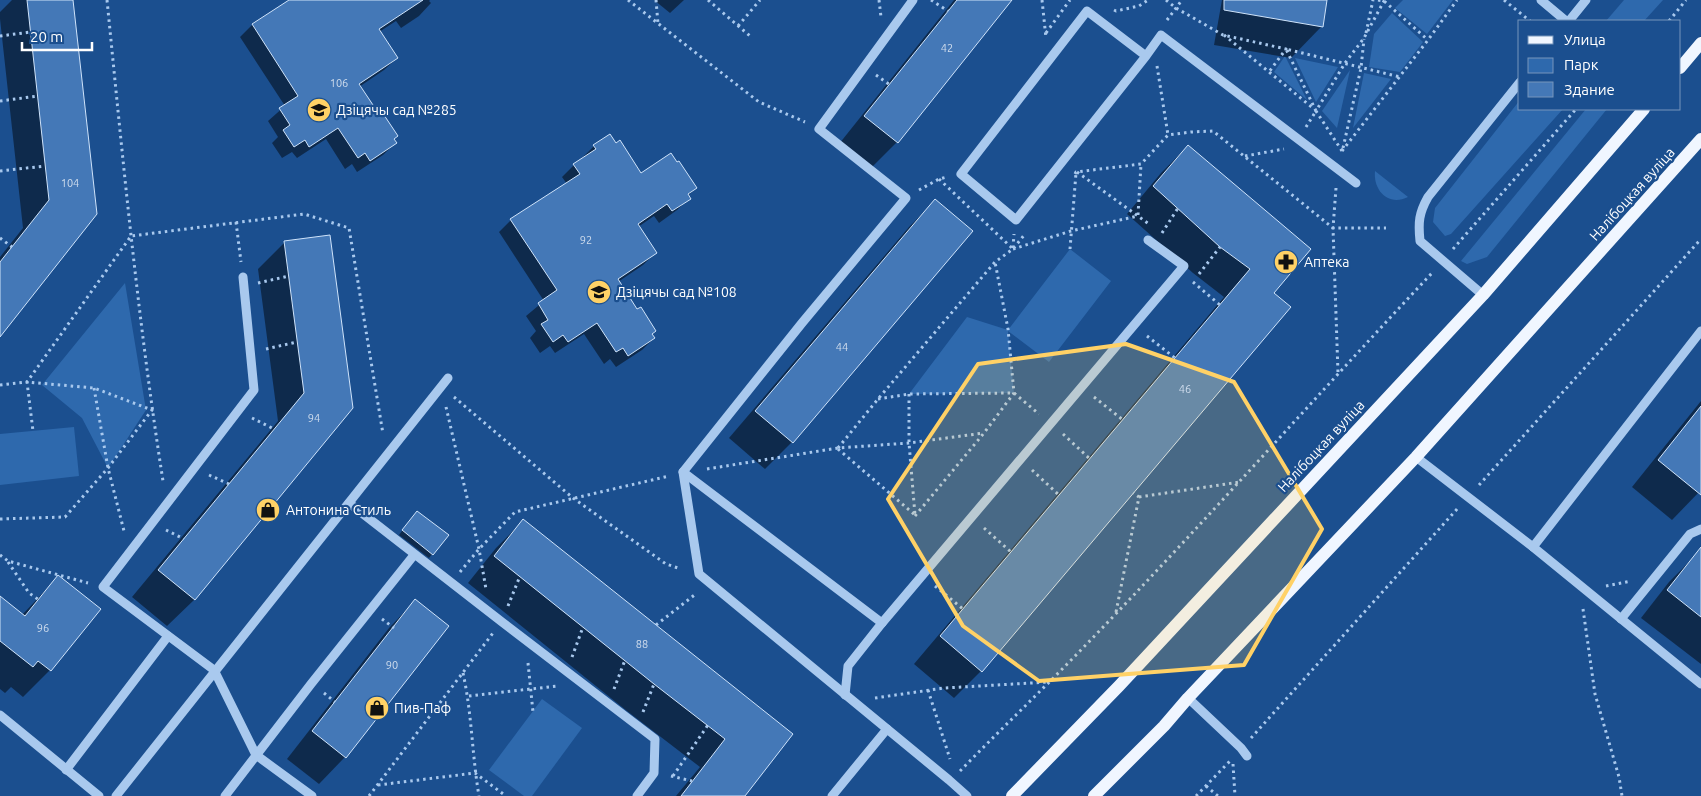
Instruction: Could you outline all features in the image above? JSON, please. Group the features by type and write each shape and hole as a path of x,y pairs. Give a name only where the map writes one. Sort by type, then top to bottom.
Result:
{"main road":[{"path":"1681,67 1701,43"},
{"name":"Налібоцкая вуліца","path":"1012,796 1119,686 1483,294 1643,110"},
{"name":"Налібоцкая вуліца","path":"1094,796 1164,726 1188,698 1416,457 1701,139"}],"lane":[{"path":"912,0 819,128 906,198 802,323 683,472 699,574 967,796"},
{"path":"1540,0 1567,20"},
{"path":"1569,20 1586,0"},
{"path":"1146,56 1087,11 961,174 1016,220 1146,56 1161,35 1356,183"},
{"path":"1483,294 1420,240 1418,224 1422,208 1428,197 1518,84"},
{"path":"845,695 848,666 882,623 1184,266 1148,240"},
{"path":"243,282 254,390 129,550 103,587 214,670 256,755 312,796"},
{"path":"1533,547 1701,331"},
{"path":"116,796 214,670 448,378"},
{"path":"1416,457 1533,547 1701,684"},
{"path":"683,472 882,623"},
{"path":"349,502 414,555 654,740 654,773 637,796"},
{"path":"1621,619 1690,534 1701,529"},
{"path":"225,796 414,555"},
{"path":"66,770 168,636"},
{"path":"1188,698 1248,756"},
{"path":"0,715 99,796"},
{"path":"832,796 887,729"}],"path":[{"path":"106,0 152,410 167,502"},
{"path":"628,0 758,102 819,128"},
{"path":"656,0 658,24"},
{"path":"708,0 750,36"},
{"path":"738,26 760,0"},
{"path":"931,0 948,11"},
{"path":"1042,0 1049,61"},
{"path":"1046,33 1070,0"},
{"path":"1108,6 1116,11 1140,6 1148,0"},
{"path":"1166,0 1176,8 1223,35 1316,111"},
{"path":"1342,151 1361,68 1364,38 1373,0"},
{"path":"1378,0 1385,0 1428,40"},
{"path":"1316,111 1345,63 1364,38 1385,0"},
{"path":"1342,151 1457,0"},
{"path":"1504,0 1529,20"},
{"path":"1670,20 1686,0"},
{"path":"0,36 31,32"},
{"path":"1223,35 1400,77"},
{"path":"1154,45 1168,135"},
{"path":"1269,72 1286,49"},
{"path":"1286,49 1316,111 1342,151"},
{"path":"0,102 38,96"},
{"path":"949,780 1078,653 1240,482 1443,260 1575,110"},
{"path":"1138,216 1141,164 1168,135 1213,131 1334,228 1386,228"},
{"path":"1063,160 1076,172 1138,216"},
{"path":"1071,179 1076,172 1141,164"},
{"path":"0,171 45,166"},
{"path":"1070,249 1076,172"},
{"path":"906,198 939,179 1013,249"},
{"path":"1332,185 1336,184 1334,228 1338,373"},
{"path":"1162,233 1178,208"},
{"path":"34,431 28,382 131,236 304,214 349,228 386,455"},
{"path":"1013,249 1071,231 1138,216"},
{"path":"236,222 243,282 289,276"},
{"path":"838,448 995,262 1013,249 1030,228"},
{"path":"0,238 12,246"},
{"path":"1241,748 1701,239"},
{"path":"1205,268 1220,247"},
{"path":"915,516 984,434 1014,393 1008,329 995,262"},
{"path":"1192,282 1220,305"},
{"path":"1146,336 1175,358"},
{"path":"250,353 297,342"},
{"path":"0,384 28,382 94,388 152,410"},
{"path":"442,387 573,498 666,564 699,574"},
{"path":"442,387 479,549 490,612"},
{"path":"94,388 108,468 129,550"},
{"path":"878,399 909,394 1014,393"},
{"path":"909,394 909,443 915,516"},
{"path":"1094,397 1123,420"},
{"path":"0,519 65,517 108,468 152,410"},
{"path":"237,412 274,429"},
{"path":"452,583 479,549 516,512 683,472 838,448 909,443 984,434"},
{"path":"1062,434 1090,459"},
{"path":"838,448 915,516"},
{"path":"1031,469 1059,495"},
{"path":"1133,493 1139,497 1240,482"},
{"path":"1115,613 1139,497"},
{"path":"982,527 1011,552"},
{"path":"0,555 8,561 29,593 39,600"},
{"path":"8,561 103,587"},
{"path":"369,796 502,622 520,576"},
{"path":"1599,587 1632,581"},
{"path":"656,625 710,583"},
{"path":"933,584 963,609"},
{"path":"1584,590 1582,610 1595,694 1619,777 1622,796"},
{"path":"567,672 583,627"},
{"path":"526,640 532,712"},
{"path":"608,704 625,660"},
{"path":"463,673 468,696 479,796"},
{"path":"468,696 580,682"},
{"path":"882,704 874,698 928,690 1049,682"},
{"path":"637,727 654,684"},
{"path":"928,690 950,762 943,756"},
{"path":"673,776 708,725"},
{"path":"1196,796 1233,758 1235,796"},
{"path":"955,767 959,772"},
{"path":"378,785 475,773 506,796"},
{"path":"654,773 692,781"},
{"path":"1206,786 1218,796"}],"highlighted area":[{"path":"1126,344 1234,382 1322,529 1244,665 1039,681 963,626 888,499 978,364"}],"green space":[{"path":"1403,0 1453,0 1427,34 1395,8"},
{"path":"1624,0 1663,0 1645,20 1607,20"},
{"path":"1392,13 1423,42 1400,72 1369,67 1374,34"},
{"path":"1285,56 1307,100 1274,72"},
{"path":"1295,58 1338,67 1316,102"},
{"path":"1350,70 1337,128 1322,111"},
{"path":"1364,73 1391,79 1353,128"},
{"path":"1518,103 1518,110 1562,110 1451,234 1445,236 1433,222 1435,208"},
{"path":"1585,110 1606,110 1487,257 1467,264 1461,261"},
{"path":"1375,171 1408,197 1394,200 1383,195 1376,184"},
{"path":"1070,249 1111,281 1049,362 1008,331 1014,393 909,394 967,317 1008,330"},
{"path":"125,283 146,410 108,468 82,418 42,385"},
{"path":"74,427 79,476 0,485 0,434"},
{"path":"542,699 582,728 532,796 524,796 489,770"}],"building":[{"path":"27,0 73,0 97,214 0,337 0,262 49,200"},
{"name":"Дзіцячы сад №285","path":"289,0 423,0 379,29 398,58 359,84 379,114 382,112 398,136 394,139 397,143 370,161 365,153 358,158 338,128 309,147 305,140 294,147 283,130 290,125 279,108 298,96 252,24"},
{"path":"957,0 1012,0 898,143 864,116"},
{"path":"1224,0 1327,0 1323,27 1224,10"},
{"name":"Дзіцячы сад №108","path":"610,134 616,143 620,140 641,173 671,153 677,162 679,161 697,188 688,194 691,199 672,211 667,204 638,224 657,253 618,279 637,309 641,307 656,331 652,334 655,338 628,356 623,348 616,352 597,323 568,342 563,335 553,342 541,324 548,320 538,303 557,290 510,219 580,174 573,164 596,149 593,145"},
{"path":"1188,145 1311,249 1274,293 1291,307 982,672 940,636 1250,269 1220,247 1153,186"},
{"path":"935,199 973,231 793,443 755,411"},
{"path":"330,235 353,408 195,600 158,570 304,393 284,241"},
{"path":"1701,406 1701,495 1658,460"},
{"path":"417,511 449,535 433,555 402,530"},
{"path":"523,519 793,734 745,796 681,796 725,739 494,556"},
{"path":"1701,547 1701,617 1667,590"},
{"path":"58,575 101,609 51,671 38,661 33,667 0,641 0,596 25,616"},
{"path":"415,599 449,626 346,758 312,731"}],"place":[{"name":"Дзіцячы сад №285","path":"319,110"},
{"name":"Аптека","path":"1286,262"},
{"name":"Дзіцячы сад №108","path":"599,292"},
{"name":"Антонина Стиль","path":"268,510"},
{"name":"Пив-Паф","path":"377,708"}]}
